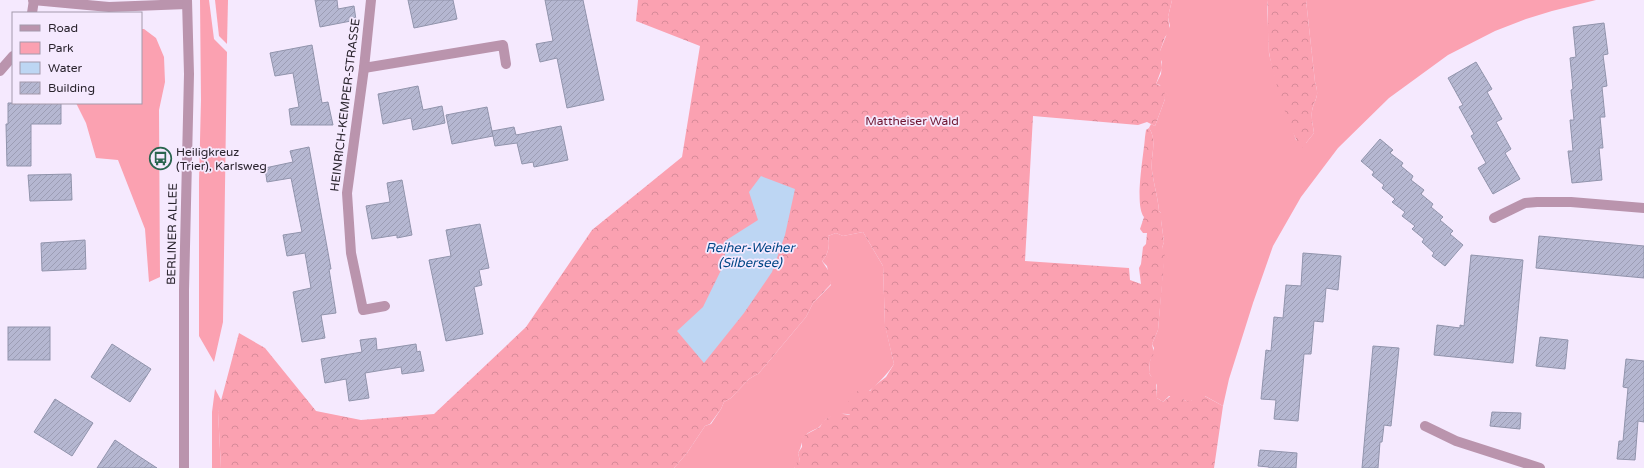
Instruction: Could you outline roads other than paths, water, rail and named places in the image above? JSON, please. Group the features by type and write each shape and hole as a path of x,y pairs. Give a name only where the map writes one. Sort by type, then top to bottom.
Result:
{"street":[{"path":"32,12 34,0 109,7 187,2"},
{"name":"HEINRICH-KEMPER-STRASSE","path":"371,0 364,68 346,193 351,253 364,310 385,306"},
{"name":"BERLINER ALLEE","path":"184,468 184,290 189,74 187,2"},
{"path":"364,68 502,45 506,64"},
{"path":"0,71 12,57"},
{"path":"1494,218 1525,203 1537,202 1571,202 1644,208"},
{"path":"1425,426 1456,441 1540,468"}],"water":[{"name":"Reiher-Weiher (Silbersee)","path":"761,176 795,189 785,235 772,272 744,313 704,363 677,331 703,307 725,262 725,241 758,220 749,192"}],"place":[{"name":"Heiligkreuz (Trier), Karlsweg","path":"161,159"}],"park label":[{"name":"Mattheiser Wald","path":"912,121"}]}
